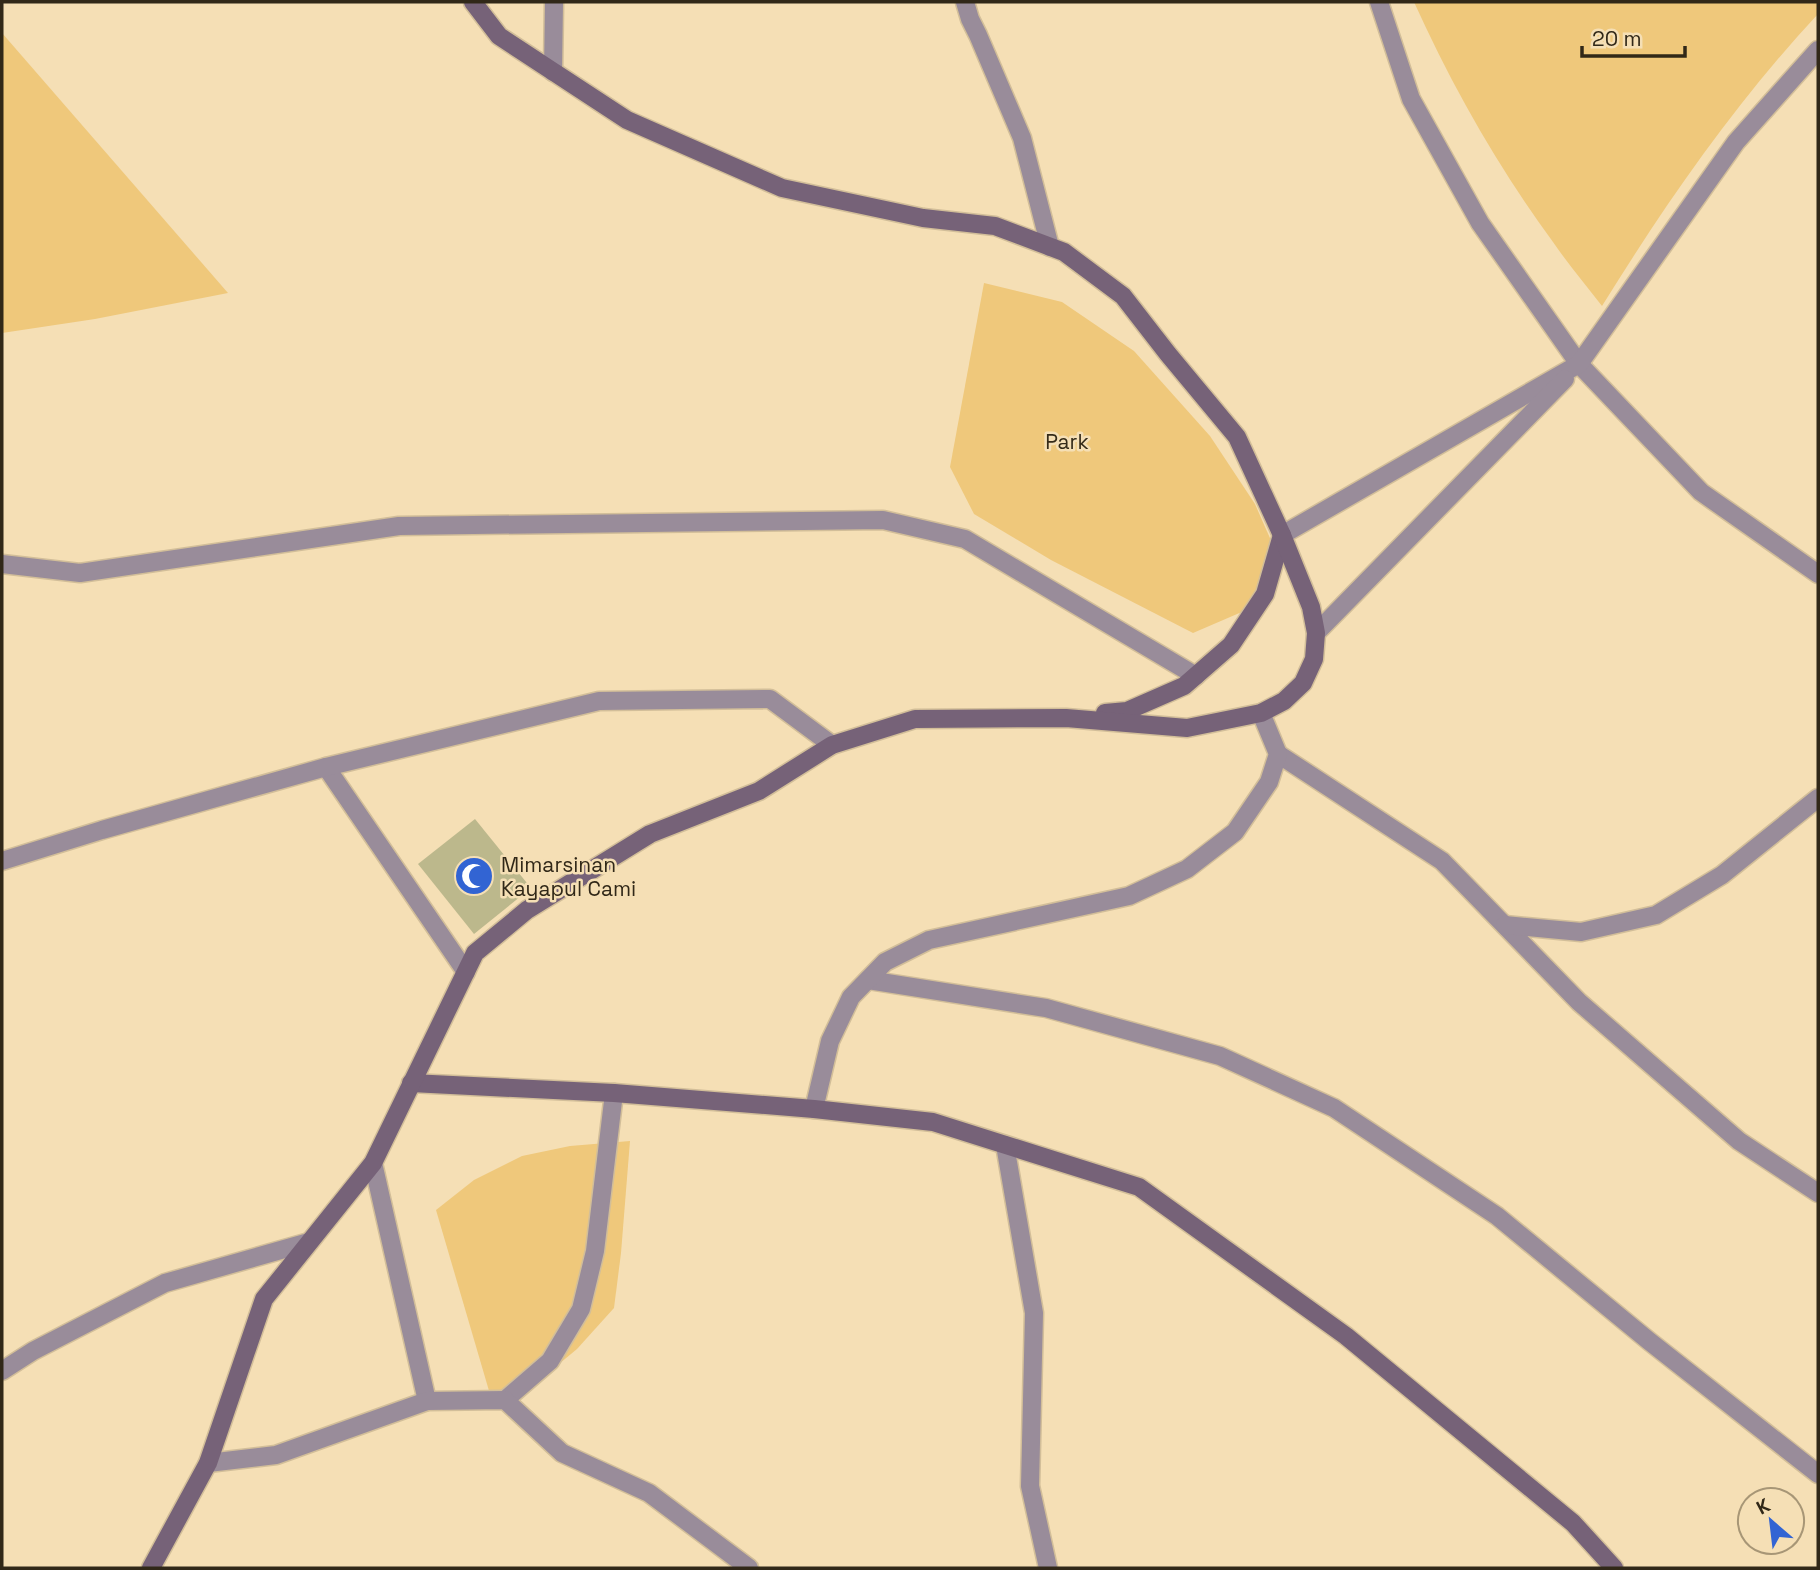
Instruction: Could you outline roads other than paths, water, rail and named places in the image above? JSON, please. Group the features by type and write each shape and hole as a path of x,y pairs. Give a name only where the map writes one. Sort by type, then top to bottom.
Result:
{"street":[{"path":"151,1568 208,1464 264,1299 373,1163 475,953 527,910 650,834 759,791 832,745 915,719 1066,718 1187,728 1261,713 1284,701 1303,682 1314,659 1317,633 1311,607 1282,535 1237,437 1123,296 1064,252 995,226 923,218 782,188 628,120 499,36 473,2"},
{"path":"553,72 554,2"},
{"path":"965,2 1022,138 1050,247"},
{"path":"1379,2 1410,99 1480,223 1579,363 1701,492 1818,574"},
{"path":"1317,633 1579,363 1736,142 1818,50"},
{"path":"1066,718 1128,711 1184,686 1231,645 1265,594 1282,535 1579,363"},
{"path":"2,564 80,573 399,526 883,520 965,539 1196,676"},
{"path":"2,861 326,767 599,701 770,699 832,745"},
{"path":"1261,713 1278,754 1443,861 1579,1002 1739,1141 1818,1193"},
{"path":"814,1109 830,1041 851,997 885,962 929,940 1129,896 1187,869 1235,832 1269,782 1278,754"},
{"path":"326,767 466,972"},
{"path":"1504,925 1581,932 1656,915 1722,875 1818,798"},
{"path":"867,980 1046,1008 1220,1056 1334,1108 1497,1216 1648,1341 1818,1474"},
{"path":"411,1083 614,1093 814,1109 933,1122 1139,1187 1346,1336 1573,1523 1614,1568"},
{"path":"208,1464 276,1455 427,1401 505,1400 550,1361 582,1309 595,1251 614,1093"},
{"path":"1005,1145 1034,1313 1030,1486 1048,1568"},
{"path":"373,1163 427,1401"},
{"path":"2,1371 165,1283 309,1242"},
{"path":"505,1400 562,1453 649,1493 749,1568"}],"place":[{"name":"Mimarsinan Kayapul Cami","path":"474,876"}],"park label":[{"name":"Park","path":"1067,441"}]}
